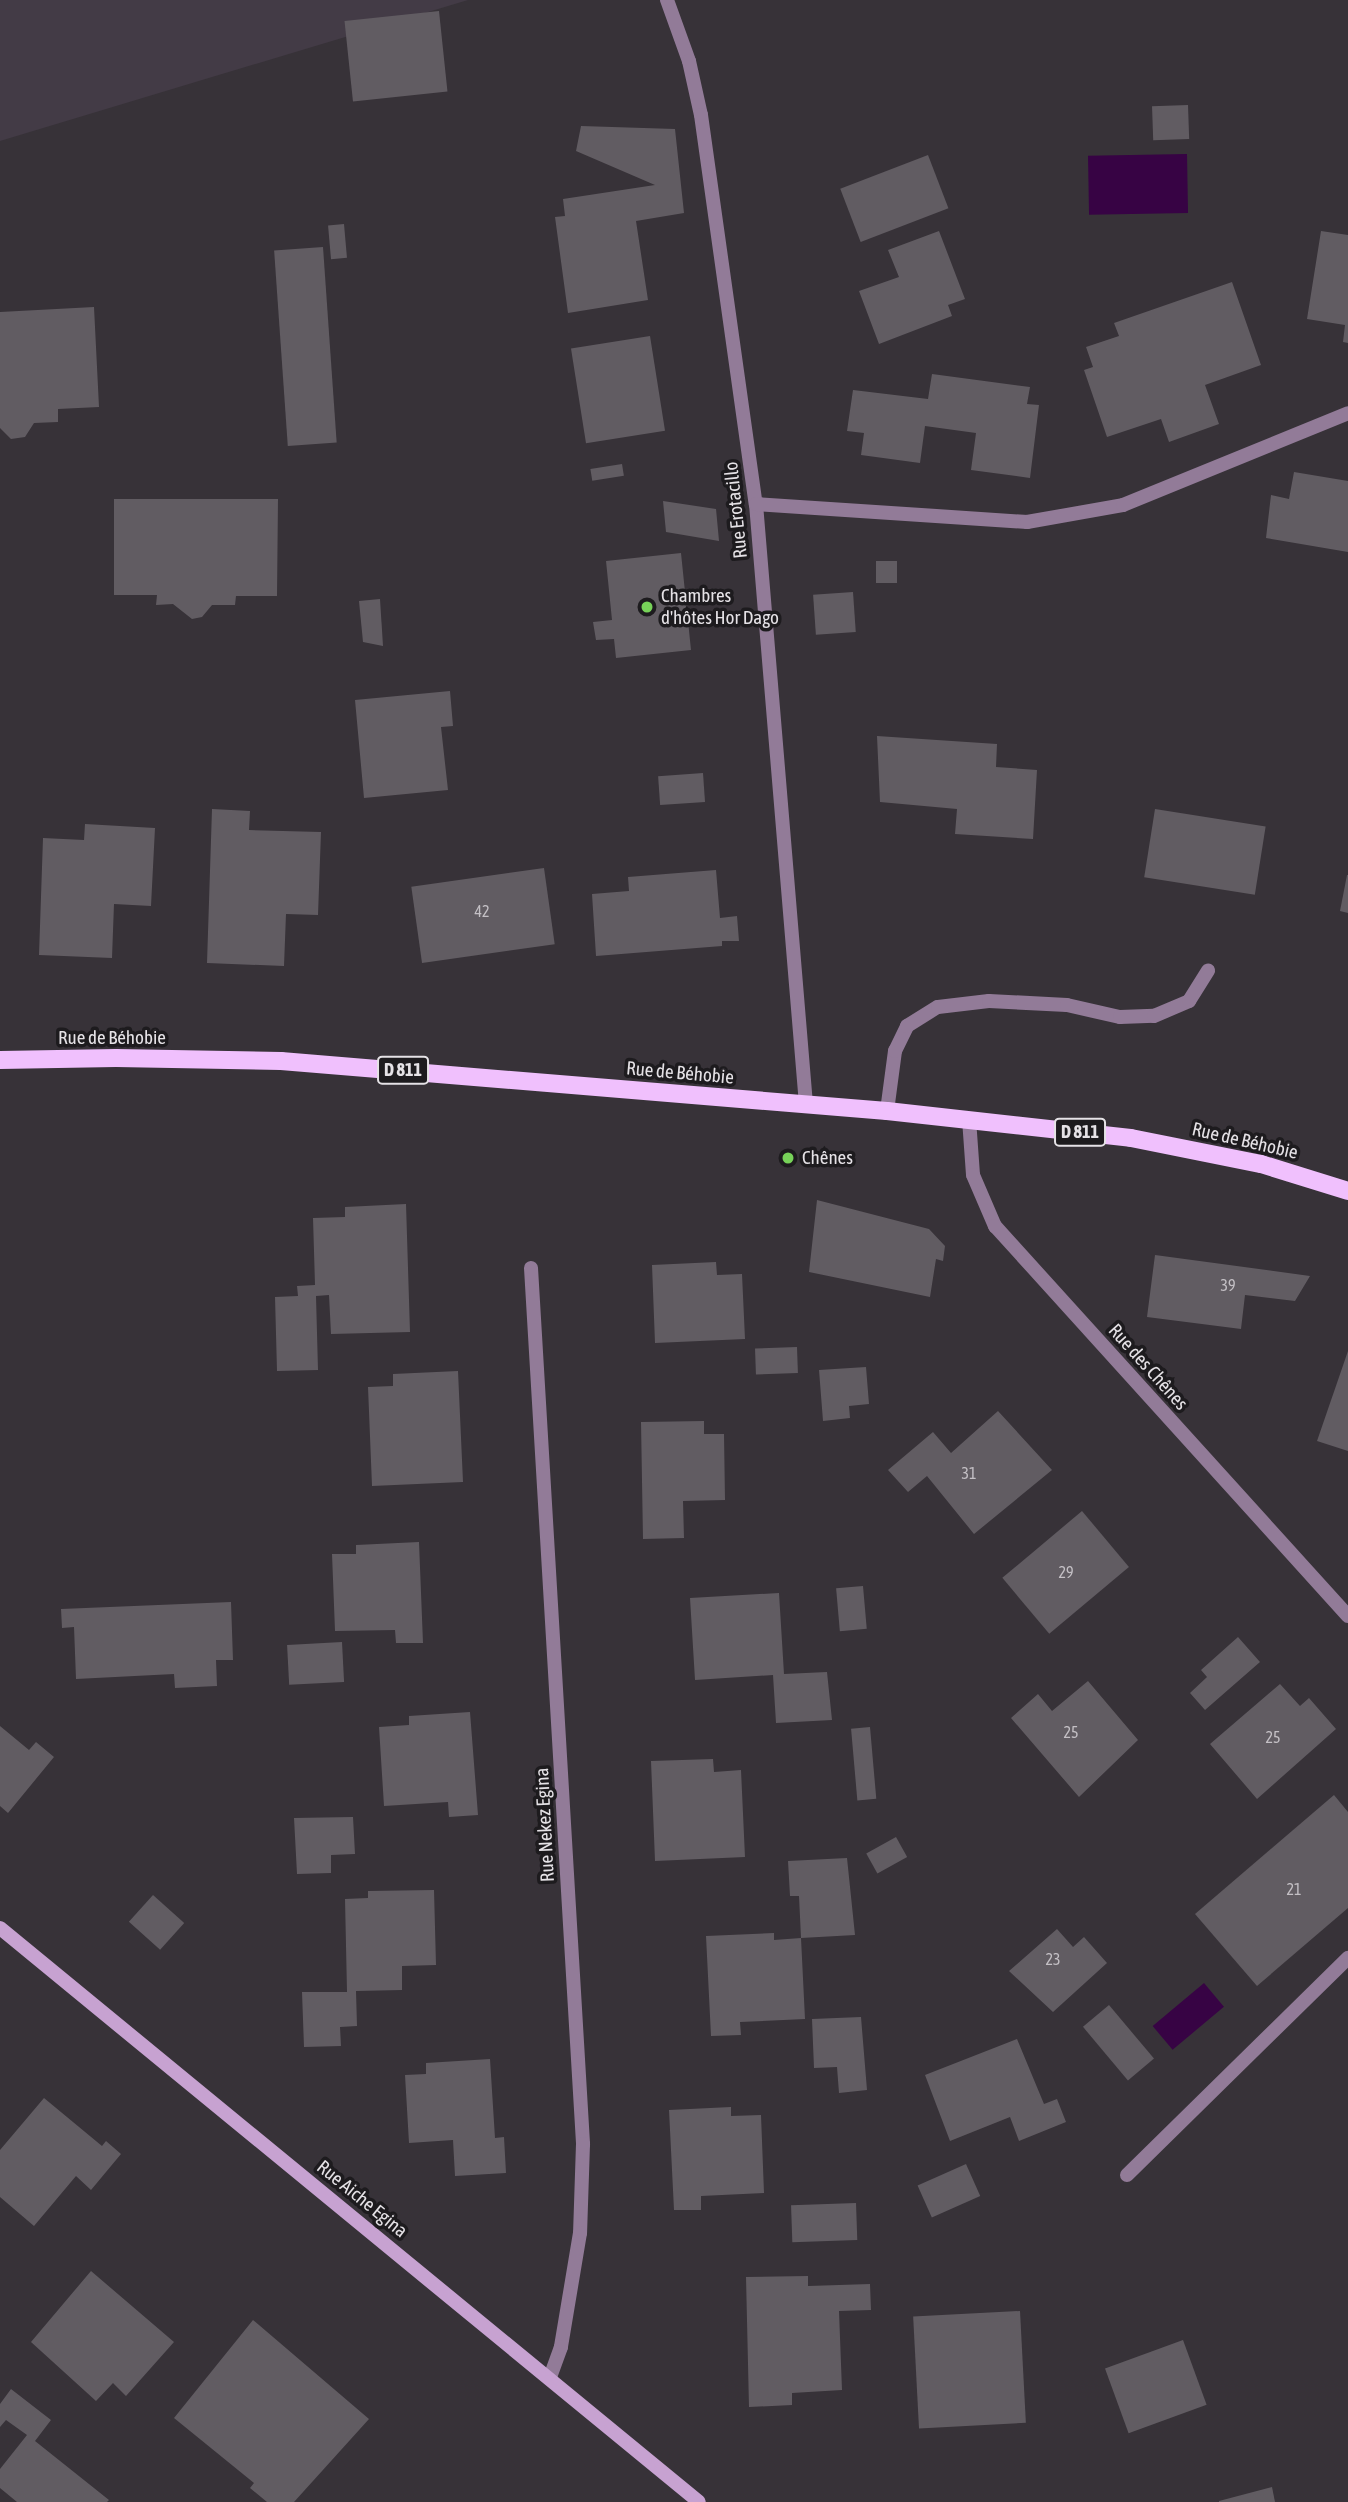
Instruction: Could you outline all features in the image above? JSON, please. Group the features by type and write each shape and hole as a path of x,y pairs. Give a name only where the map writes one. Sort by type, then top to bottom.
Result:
{"main road":[{"name":"Rue de Béhobie","path":"0,1060 281,1060 887,1111 1131,1138 1261,1164 1348,1191"}],"street":[{"name":"Rue Erotacillo","path":"667,0 689,61 701,115 756,504 806,1105"},
{"path":"756,504 1027,522 1123,505 1348,413"},
{"path":"887,1111 895,1051 907,1026 938,1007 989,1001 1067,1005 1119,1017 1154,1016 1189,1001 1208,971"},
{"name":"Rue des Chênes","path":"968,1119 974,1175 995,1226 1348,1616"},
{"name":"Rue Nekez Egina","path":"531,1268 583,2144 580,2233 561,2347 550,2376"},
{"name":"Rue Aiche Egina","path":"0,1928 550,2376 699,2502"},
{"path":"1127,2175 1348,1958"}],"shaded area":[{"path":"0,0 468,0 0,141"},
{"path":"1187,154 1188,213 1089,215 1088,156"},
{"path":"1204,1983 1224,2007 1173,2050 1153,2026"}],"building":[{"path":"439,11 447,92 353,101 345,21"},
{"path":"1188,105 1189,139 1153,140 1152,106"},
{"path":"581,126 675,129 684,213 636,221 648,300 568,313 555,217 565,216 563,199 655,185 576,151"},
{"path":"928,155 948,208 861,242 840,189"},
{"path":"344,224 347,258 331,259 328,225"},
{"path":"939,231 965,299 948,305 952,316 879,344 859,291 899,277 888,250"},
{"path":"1321,231 1348,235 1348,343 1343,342 1345,325 1307,319"},
{"path":"323,247 337,443 288,446 274,250"},
{"path":"1232,282 1261,365 1205,385 1219,424 1169,442 1161,419 1107,437 1084,370 1093,367 1086,347 1119,336 1114,323"},
{"path":"94,307 99,407 58,409 58,422 34,423 25,437 11,439 0,428 0,312"},
{"path":"650,336 665,431 586,443 571,349"},
{"path":"932,374 1030,387 1027,404 1039,405 1030,478 971,470 976,433 925,426 920,463 861,455 864,433 847,431 853,390 928,399"},
{"path":"622,464 624,476 592,481 590,469"},
{"path":"1294,472 1348,481 1348,552 1266,538 1271,495 1289,499"},
{"path":"114,499 278,499 277,596 236,596 235,605 212,605 202,617 192,619 173,604 156,605 157,595 114,595"},
{"path":"663,501 716,509 719,541 666,532"},
{"path":"681,553 691,650 616,658 614,639 596,640 593,622 612,620 606,561"},
{"path":"876,561 897,561 897,583 876,583"},
{"path":"853,592 856,632 816,635 813,595"},
{"path":"380,599 383,646 363,642 359,601"},
{"path":"450,691 453,726 441,727 448,790 364,798 355,700"},
{"path":"877,736 997,744 996,767 1037,770 1033,839 955,834 957,809 880,802"},
{"path":"703,773 705,802 660,805 658,776"},
{"path":"212,809 250,811 249,830 321,832 318,915 286,914 284,966 207,963"},
{"path":"1155,809 1266,827 1255,895 1144,877"},
{"path":"85,824 155,828 151,906 114,904 112,958 39,955 43,838 84,840"},
{"path":"544,868 555,944 422,963 411,887"},
{"path":"716,870 720,918 737,916 739,941 722,941 722,946 596,956 592,894 629,891 628,877"},
{"path":"1348,875 1348,913 1340,911"},
{"path":"817,1200 929,1229 945,1246 943,1261 936,1259 930,1297 809,1272"},
{"path":"406,1204 410,1332 331,1334 329,1295 316,1296 318,1370 277,1371 275,1297 298,1296 297,1286 315,1285 313,1218 345,1217 345,1207"},
{"path":"1155,1255 1310,1276 1295,1301 1245,1295 1241,1329 1147,1317"},
{"path":"716,1262 717,1275 742,1274 745,1339 655,1343 652,1265"},
{"path":"797,1347 798,1373 756,1374 755,1348"},
{"path":"1348,1351 1348,1451 1317,1441"},
{"path":"866,1367 869,1404 849,1406 850,1418 823,1421 819,1370"},
{"path":"458,1371 463,1482 372,1486 368,1387 393,1386 393,1374"},
{"path":"998,1411 1052,1470 974,1534 927,1476 908,1492 888,1470 933,1432 951,1453"},
{"path":"704,1421 704,1434 724,1434 725,1500 683,1501 684,1538 643,1539 641,1422"},
{"path":"1082,1511 1129,1567 1049,1634 1002,1578"},
{"path":"419,1542 423,1643 396,1643 395,1630 335,1631 332,1554 356,1554 356,1545"},
{"path":"863,1586 867,1629 840,1631 836,1588"},
{"path":"779,1593 784,1674 827,1672 832,1720 776,1723 773,1675 695,1680 690,1598"},
{"path":"231,1602 233,1660 216,1660 217,1686 175,1688 174,1674 76,1679 74,1627 62,1628 61,1609"},
{"path":"1238,1637 1260,1662 1205,1710 1190,1693 1207,1677 1201,1670"},
{"path":"342,1642 344,1682 289,1685 287,1645"},
{"path":"1088,1681 1138,1740 1079,1797 1011,1718 1038,1694 1052,1711"},
{"path":"1280,1684 1300,1706 1309,1698 1336,1729 1257,1799 1210,1744"},
{"path":"470,1712 478,1815 449,1817 448,1802 384,1806 379,1727 409,1725 409,1716"},
{"path":"0,1726 29,1750 36,1742 54,1757 8,1813 0,1806"},
{"path":"870,1727 876,1799 857,1800 851,1729"},
{"path":"713,1759 714,1772 741,1770 745,1857 655,1861 651,1761"},
{"path":"1334,1795 1348,1812 1348,1908 1257,1986 1195,1914"},
{"path":"353,1817 355,1854 331,1855 331,1873 297,1874 294,1818"},
{"path":"896,1837 907,1857 877,1874 866,1853"},
{"path":"847,1858 855,1935 801,1938 799,1896 790,1896 788,1861"},
{"path":"434,1890 436,1965 402,1966 402,1990 356,1991 357,2026 340,2027 341,2046 304,2047 302,1992 347,1992 345,1899 368,1898 368,1891"},
{"path":"153,1895 184,1923 160,1950 129,1922"},
{"path":"1057,1929 1073,1947 1084,1937 1107,1963 1053,2012 1009,1971"},
{"path":"774,1933 774,1940 801,1938 805,2019 740,2022 741,2035 711,2036 706,1936"},
{"path":"1109,2005 1154,2059 1128,2080 1083,2027"},
{"path":"861,2017 867,2090 839,2093 837,2067 814,2068 812,2019"},
{"path":"1017,2039 1044,2104 1057,2099 1066,2122 1019,2141 1010,2117 950,2141 925,2075"},
{"path":"490,2059 495,2138 504,2137 506,2173 455,2176 453,2140 409,2143 405,2075 426,2074 426,2063"},
{"path":"44,2098 102,2146 106,2141 121,2154 91,2190 76,2176 34,2226 0,2197 0,2150"},
{"path":"731,2107 731,2116 761,2115 764,2193 701,2196 701,2210 674,2210 669,2110"},
{"path":"966,2164 980,2196 932,2218 918,2186"},
{"path":"856,2203 857,2240 792,2242 791,2205"},
{"path":"91,2271 174,2342 126,2396 113,2383 96,2401 31,2342"},
{"path":"808,2276 808,2286 870,2284 871,2310 839,2311 842,2390 792,2393 792,2405 749,2407 746,2277"},
{"path":"1020,2311 1026,2423 919,2428 913,2317"},
{"path":"253,2320 369,2419 294,2502 267,2502 250,2488 254,2483 174,2418"},
{"path":"1183,2340 1207,2405 1129,2433 1105,2368"},
{"path":"11,2389 51,2420 35,2441 109,2500 107,2502 17,2502 0,2488 0,2469 27,2435 6,2420 0,2427 0,2404"},
{"path":"1272,2487 1275,2502 1219,2502 1219,2501"}],"place":[{"name":"Chambres d'hôtes Hor Dago","path":"647,607"},
{"name":"Chênes","path":"788,1158"}]}
